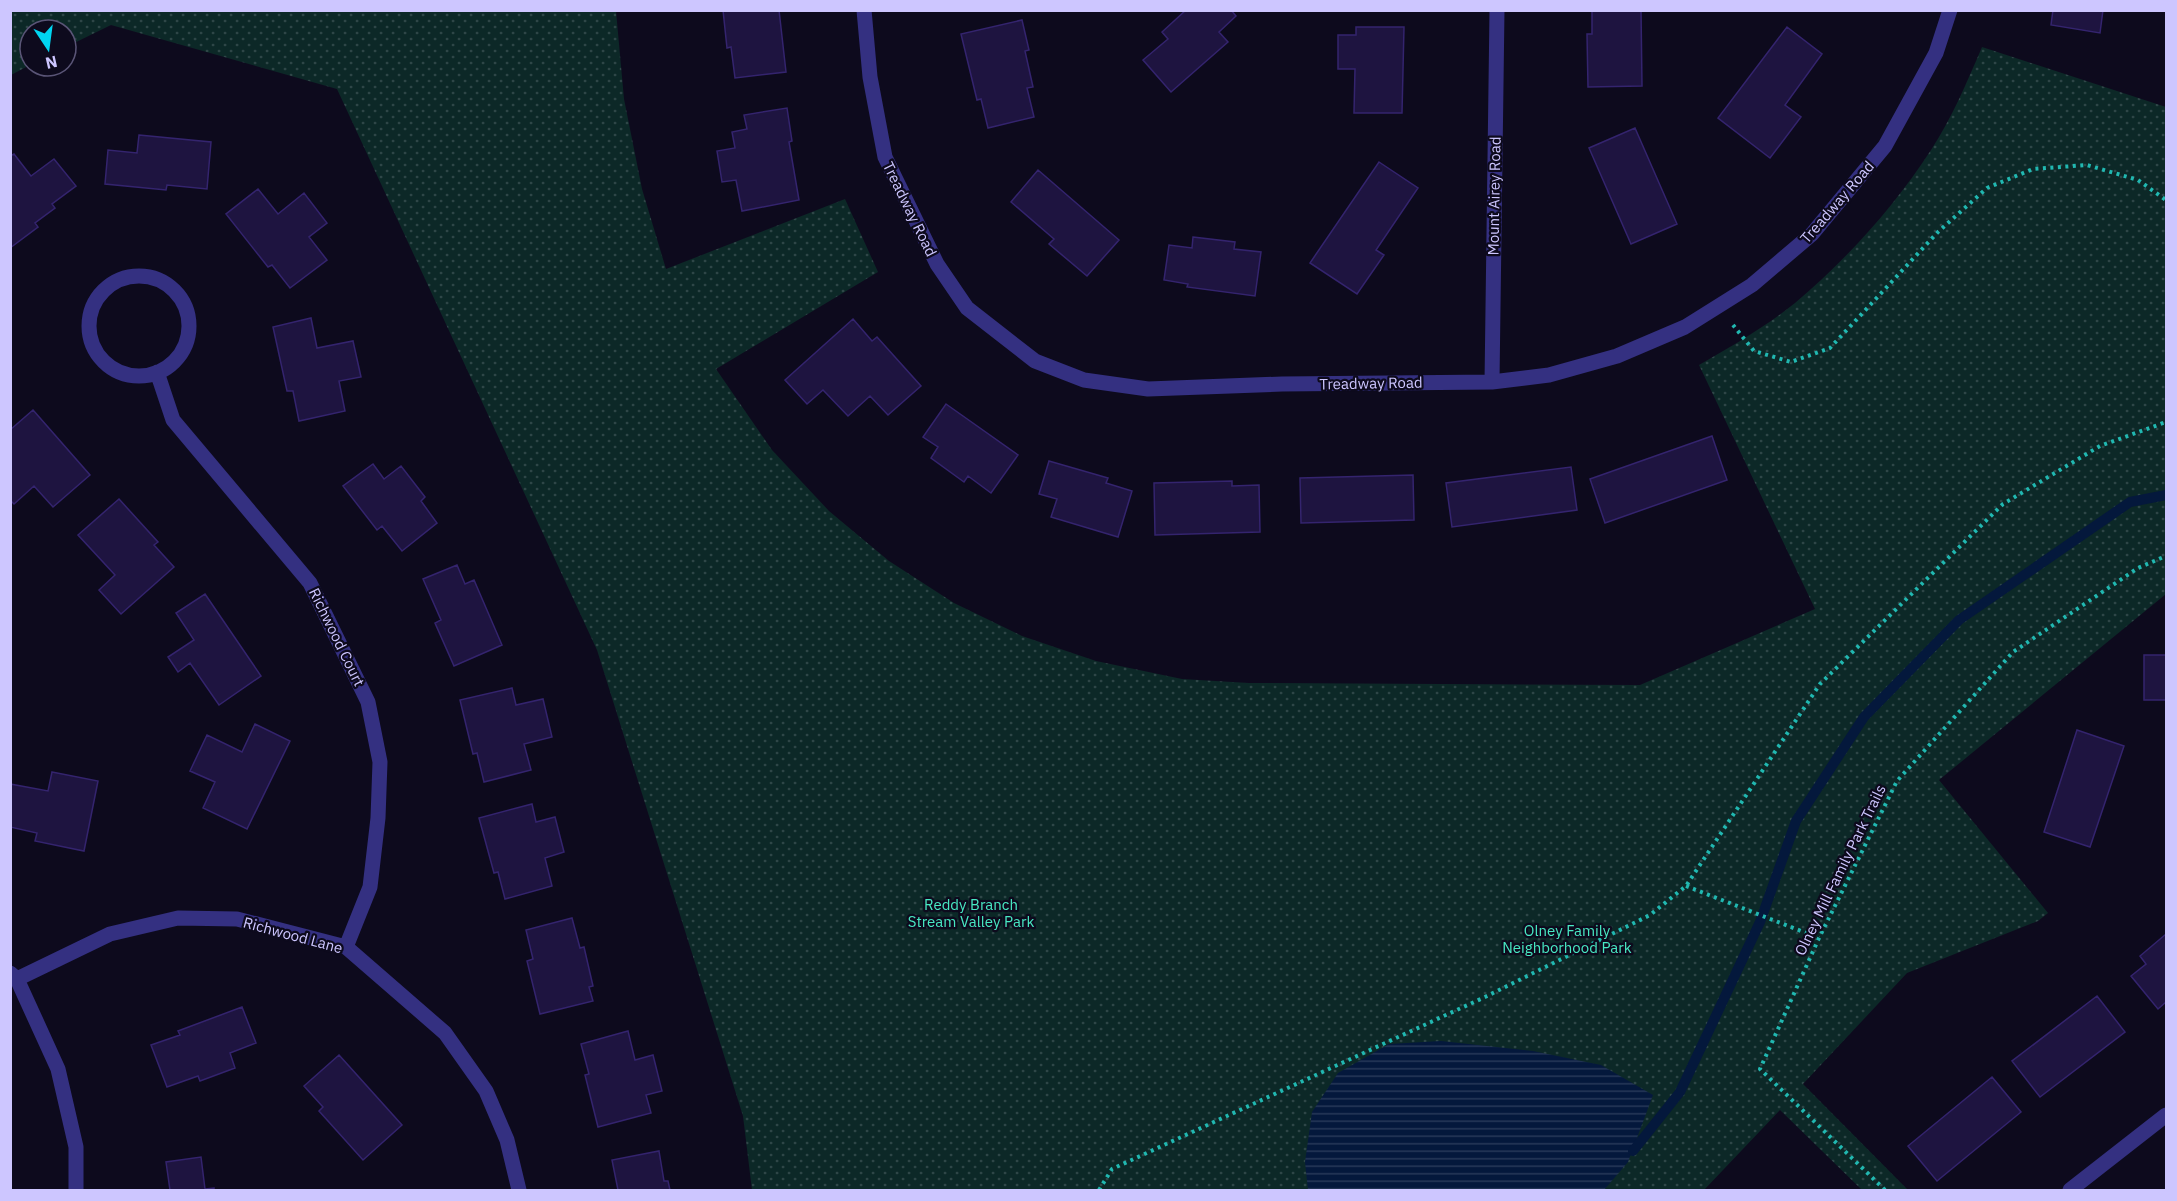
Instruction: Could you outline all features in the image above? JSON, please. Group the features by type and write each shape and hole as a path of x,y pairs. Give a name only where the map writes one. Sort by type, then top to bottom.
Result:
{"street":[{"name":"Treadway Road","path":"864,10 870,77 885,157 937,264 968,308 1035,361 1084,380 1148,389 1282,384 1492,382 1549,375 1617,356 1685,327 1752,285 1812,234 1885,146 1936,53 1950,10"},
{"name":"Mount Airey Road","path":"1492,382 1497,10"},
{"path":"140,276 157,279 171,288 182,301 188,317 188,334 183,350 172,364 157,372 141,376 126,374 111,368 99,357 92,344 89,328 91,312 98,298 109,286 123,279 140,276"},
{"name":"Richwood Court","path":"157,372 173,420 310,583 369,702 380,762 378,818 370,887 346,947"},
{"name":"Richwood Lane","path":"14,976 110,934 178,918 237,920 346,947 445,1033 486,1091 507,1140 519,1191"},
{"path":"14,976 58,1069 76,1147 76,1191"},
{"path":"2070,1191 2166,1114"}],"path":[{"path":"1718,306 1754,351 1791,362 1830,348 1938,232 1987,188 2033,169 2086,165 2138,180 2166,200"},
{"path":"1099,1191 1112,1169 1485,997 1650,915 1686,886 1820,684 2003,504 2100,446 2166,422"},
{"name":"Olney Mill Family Park Trails","path":"1885,1191 1760,1069 1819,938 1897,781 2013,652 2138,568 2166,556"},
{"path":"1686,886 1819,938"}],"green space":[{"path":"11,11 616,11 624,99 642,189 666,269 845,199 878,272 716,369 772,450 829,511 889,561 954,603 1022,636 1096,661 1182,679 1249,683 1640,685 1815,609 1699,365 1784,312 1833,269 1869,231 1917,171 1939,138 1959,100 1982,47 2166,107 2166,594 1939,780 2048,913 2038,921 1907,973 1803,1084 1908,1190 1862,1190 1780,1110 1704,1190 752,1190 743,1116 597,650 337,89 111,25 78,41 78,18 18,18 18,71 11,75"}],"water":[{"path":"1441,1041 1533,1051 1601,1065 1653,1095 1628,1162 1604,1190 1308,1190 1305,1162 1312,1112 1338,1073 1389,1044"}],"building":[{"path":"723,10 779,10 786,72 735,78 731,47 727,48"},
{"path":"1186,10 1231,10 1236,16 1219,32 1228,42 1171,92 1143,60 1168,39 1162,32"},
{"path":"1592,10 1641,10 1642,86 1588,87 1587,34 1592,34"},
{"path":"2053,10 2103,10 2100,33 2051,25"},
{"path":"1022,20 1029,50 1025,51 1033,87 1027,88 1034,117 988,128 981,99 977,100 961,34"},
{"path":"1356,27 1404,27 1402,113 1354,113 1355,69 1338,69 1338,35 1356,35"},
{"path":"1787,27 1822,54 1785,105 1801,117 1770,158 1718,118"},
{"path":"787,108 792,141 789,142 799,200 742,211 736,180 722,182 717,151 735,148 732,132 747,129 744,115"},
{"path":"1635,128 1677,224 1631,244 1589,148"},
{"path":"139,135 211,142 207,189 167,185 166,190 105,184 108,150 137,153"},
{"path":"14,154 31,176 54,159 76,186 52,204 55,208 35,223 38,227 10,248 10,156"},
{"path":"1379,162 1418,188 1376,250 1384,255 1357,294 1310,263"},
{"path":"1038,170 1119,240 1087,276 1049,244 1054,239 1011,202"},
{"path":"258,189 278,214 304,193 327,223 309,237 327,260 290,288 272,265 268,267 226,214"},
{"path":"1193,237 1235,242 1234,249 1261,252 1255,296 1187,287 1188,284 1164,280 1169,245 1192,248"},
{"path":"311,318 317,348 353,341 361,377 339,381 345,411 299,421 293,391 287,391 273,327"},
{"path":"853,319 872,341 877,337 921,386 888,415 870,396 848,416 823,390 807,404 785,380"},
{"path":"946,404 1018,455 991,493 968,476 964,482 931,458 938,447 923,437"},
{"path":"33,410 90,475 53,507 34,486 14,504 10,500 10,430"},
{"path":"1712,436 1727,480 1605,523 1590,479"},
{"path":"1049,461 1108,478 1106,483 1132,491 1118,537 1051,517 1057,499 1039,494"},
{"path":"373,464 384,479 401,466 425,497 421,501 437,523 402,551 382,526 377,530 343,486"},
{"path":"1571,467 1577,510 1452,527 1446,483"},
{"path":"1413,475 1414,520 1301,523 1300,478"},
{"path":"1232,481 1232,486 1259,485 1260,532 1155,535 1154,483"},
{"path":"119,499 158,542 154,545 174,567 121,614 99,590 115,575 78,535"},
{"path":"457,565 465,584 474,580 502,645 454,666 435,623 441,620 423,579"},
{"path":"205,594 261,676 219,705 190,663 178,672 168,657 194,640 176,613"},
{"path":"2144,655 2166,655 2166,700 2144,700"},
{"path":"512,688 516,705 543,699 552,737 524,744 531,770 484,782 477,753 473,754 460,700"},
{"path":"255,724 290,741 247,829 203,808 215,782 190,771 207,735 242,752"},
{"path":"2077,730 2124,746 2090,847 2044,832"},
{"path":"52,772 98,781 84,851 35,841 37,833 10,827 10,784 48,791"},
{"path":"532,804 536,822 555,817 564,852 545,858 552,886 505,899 498,872 494,873 479,818"},
{"path":"572,918 580,948 584,947 593,986 589,987 593,1001 540,1014 527,961 533,959 526,930"},
{"path":"2166,934 2166,1002 2158,1009 2131,976 2146,964 2140,956"},
{"path":"2097,996 2125,1032 2040,1097 2012,1061"},
{"path":"242,1007 256,1043 230,1053 235,1068 200,1081 198,1076 167,1087 151,1045 180,1035 178,1031"},
{"path":"628,1031 635,1060 653,1055 662,1091 646,1095 651,1113 598,1127 585,1075 589,1074 581,1044"},
{"path":"339,1055 402,1125 363,1160 319,1111 323,1107 304,1086"},
{"path":"1992,1077 2021,1112 1937,1181 1908,1146"},
{"path":"659,1151 664,1181 668,1181 670,1190 618,1190 612,1160"},
{"path":"201,1157 205,1189 214,1188 214,1190 170,1190 166,1162"}],"waterway":[{"path":"1633,1151 1680,1092 1760,922 1796,821 1864,717 1959,620 2130,502 2166,495"}],"park label":[{"name":"Reddy Branch Stream Valley Park","path":"971,912"},
{"name":"Olney Family Neighborhood Park","path":"1567,938"}]}
